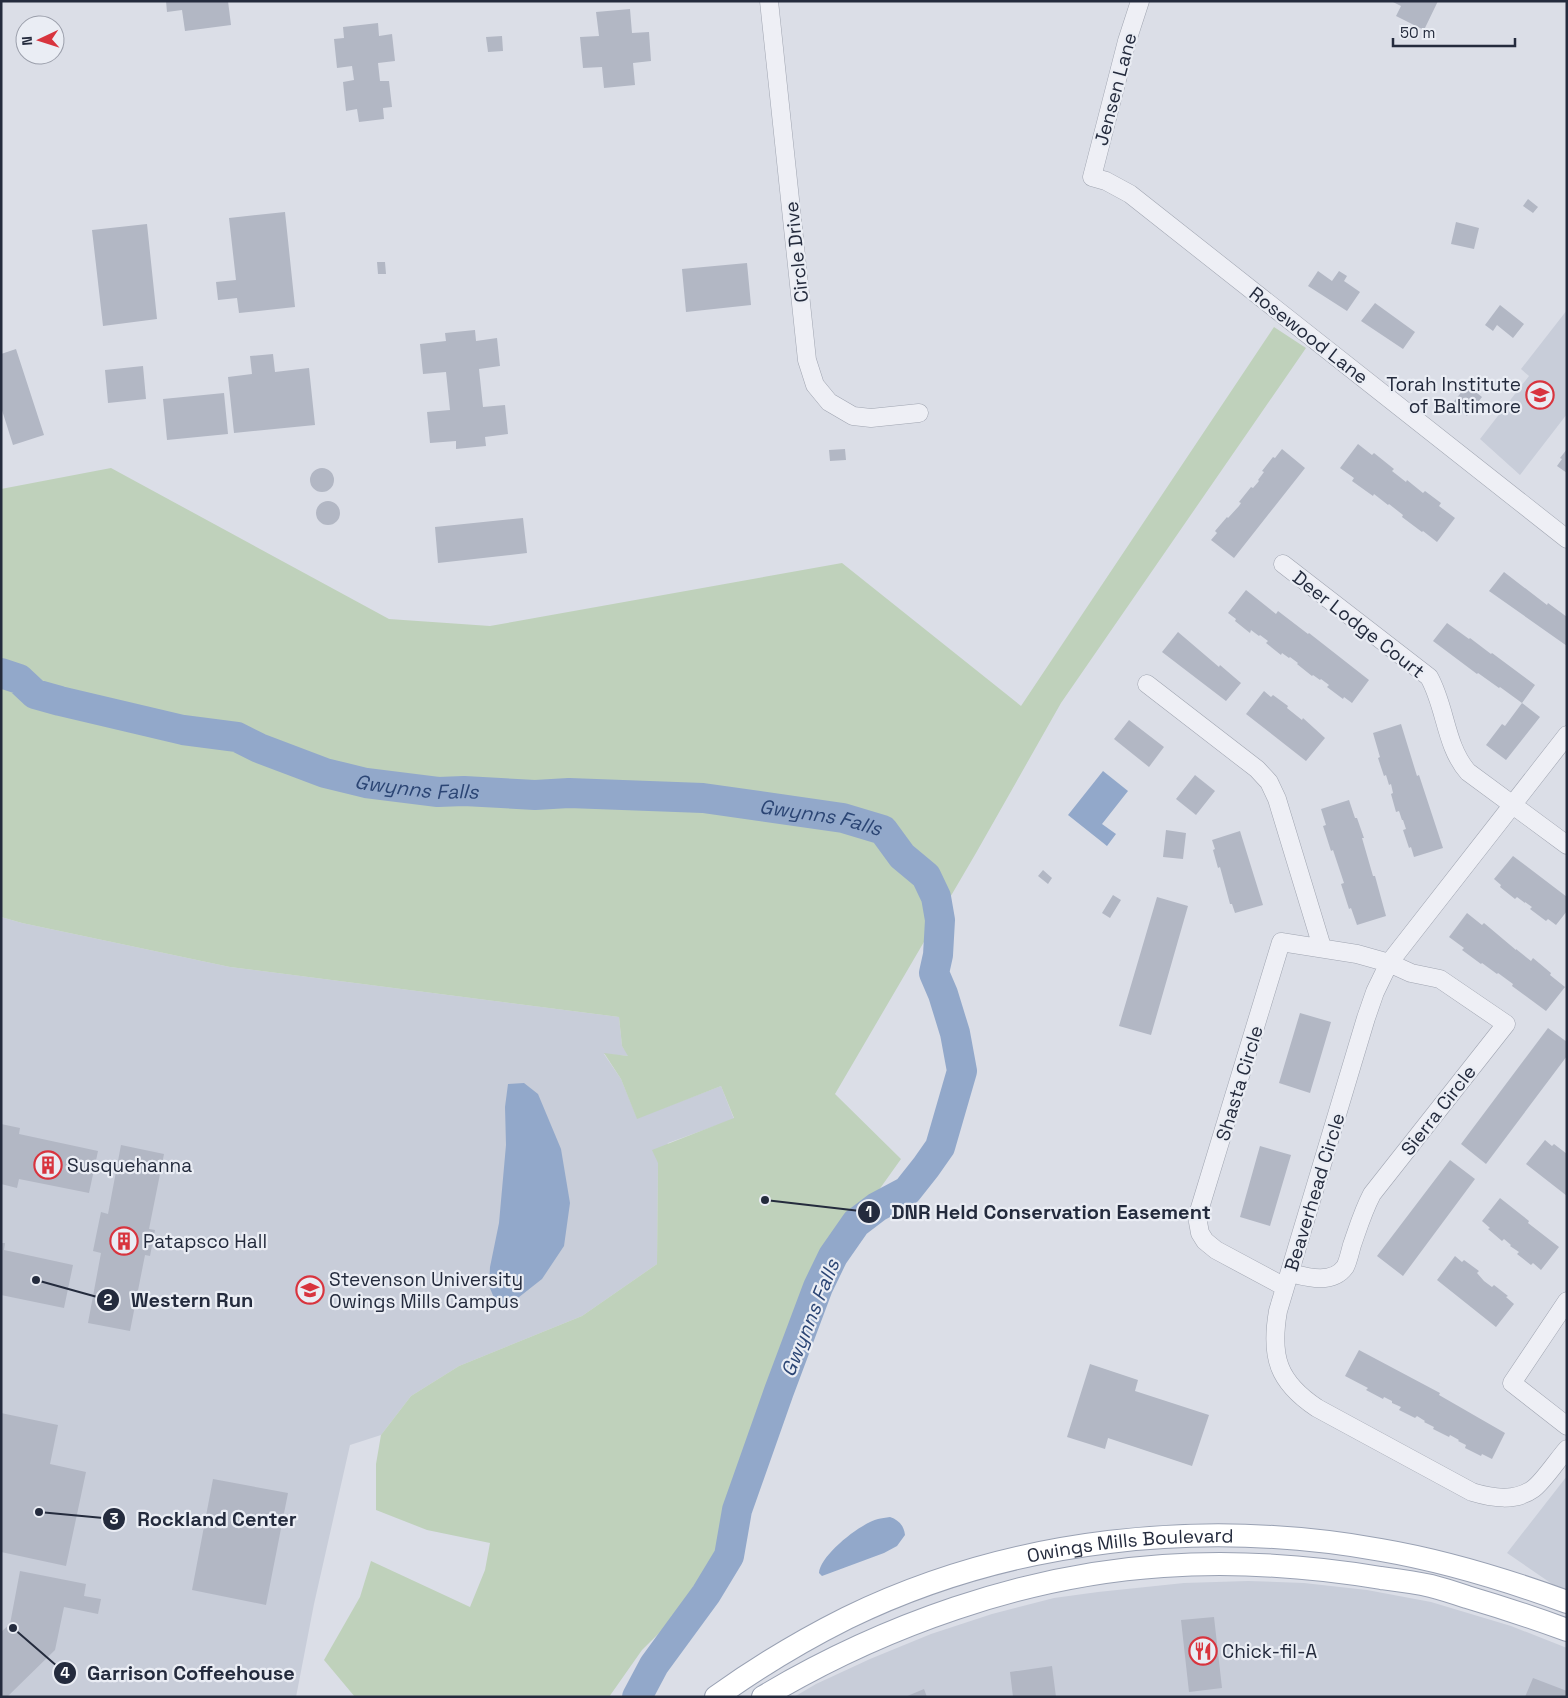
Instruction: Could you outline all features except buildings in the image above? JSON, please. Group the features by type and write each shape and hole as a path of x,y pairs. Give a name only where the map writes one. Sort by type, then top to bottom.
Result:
{"main road":[{"name":"Owings Mills Boulevard","path":"716,1697 794,1646 849,1618 908,1592 993,1564 1100,1543 1229,1534 1355,1545 1449,1565 1567,1602"},
{"name":"Owings Mills Boulevard","path":"762,1697 800,1675 868,1642 955,1609 1028,1587 1059,1580 1084,1575 1163,1566 1252,1565 1335,1570 1431,1586 1527,1615 1567,1630"}],"street":[{"name":"Circle Drive","path":"770,1 807,360 815,385 829,402 853,416 871,418 919,413"},
{"name":"Jensen Lane","path":"1092,177 1127,42 1140,1"},
{"name":"Rosewood Lane","path":"1092,177 1106,181 1130,194 1567,539"},
{"name":"Deer Lodge Court","path":"1283,564 1430,678 1436,690 1458,762 1468,772 1567,845"},
{"path":"1147,684 1257,769 1269,782 1277,799 1322,947"},
{"name":"Beaverhead Circle","path":"1567,735 1389,963 1375,992 1366,1018 1287,1280 1274,1333 1275,1354 1290,1387 1303,1399 1472,1492 1490,1498 1520,1495 1534,1488 1567,1449"},
{"name":"Shasta Circle","path":"1287,1280 1216,1250 1200,1234 1198,1222 1199,1211 1281,942 1322,947 1389,963"},
{"name":"Sierra Circle","path":"1287,1280 1322,1278 1335,1275 1344,1267 1364,1209 1372,1194 1506,1024 1440,979 1411,973 1389,963"},
{"path":"1567,1301 1512,1382 1567,1426"}],"shaded area":[{"name":"Torah Institute of Baltimore","path":"1567,310 1567,414 1520,475 1480,439 1529,376 1521,369"},
{"name":"Stevenson University Owings Mills Campus","path":"1,917 230,967 619,1017 622,1046 629,1056 604,1054 621,1079 637,1118 721,1086 734,1119 668,1143 658,1163 657,1264 582,1316 459,1366 411,1396 381,1435 350,1445 314,1604 296,1697 1,1697"},
{"path":"1567,1476 1567,1592 1558,1588 1507,1553"},
{"path":"1248,1581 1304,1583 1367,1590 1431,1602 1511,1626 1567,1648 1567,1697 794,1697 816,1684 870,1659 931,1634 992,1614 1054,1598 1184,1583"}],"green space":[{"path":"1274,327 1306,348 1061,703 835,1094 901,1159 846,1236 807,1305 749,1487 739,1554 642,1650 609,1697 355,1697 324,1660 360,1597 371,1561 470,1607 485,1570 490,1543 427,1530 376,1510 376,1464 381,1435 411,1396 459,1366 582,1316 657,1264 658,1163 652,1150 734,1118 721,1086 637,1119 621,1079 604,1053 628,1056 622,1046 619,1017 230,967 1,917 1,489 111,468 389,619 490,626 842,563 1021,706"}],"water":[{"path":"1103,771 1128,791 1102,824 1116,834 1107,846 1068,815"},
{"path":"524,1083 538,1094 561,1149 570,1203 564,1246 542,1279 505,1308 495,1300 489,1286 490,1267 499,1223 506,1145 505,1107 508,1084"},
{"path":"890,1517 901,1524 905,1535 897,1546 884,1553 822,1576 819,1573 826,1558 852,1533 871,1522"}],"waterway":[{"name":"Gwynns Falls","path":"1,673 19,679 35,694 183,730 237,737 259,748 325,773 366,783 438,792 464,791 535,795 569,793 703,798 843,818 883,830 902,856 926,876 936,897 940,920 938,955 934,973 943,994 955,1033 962,1071 940,1147 907,1191 877,1207 856,1223 833,1256 818,1287 737,1510 729,1556 706,1594 654,1665 637,1697"}],"place":[{"name":"Torah Institute of Baltimore","path":"1540,395"},
{"name":"Susquehanna","path":"48,1165"},
{"name":"DNR Held Conservation Easement","path":"765,1200"},
{"name":"Patapsco Hall","path":"124,1241"},
{"name":"Western Run","path":"36,1280"},
{"name":"Stevenson University Owings Mills Campus","path":"310,1290"},
{"name":"Rockland Center","path":"39,1512"},
{"name":"Garrison Coffeehouse","path":"13,1628"},
{"name":"Chick-fil-A","path":"1203,1651"}]}
